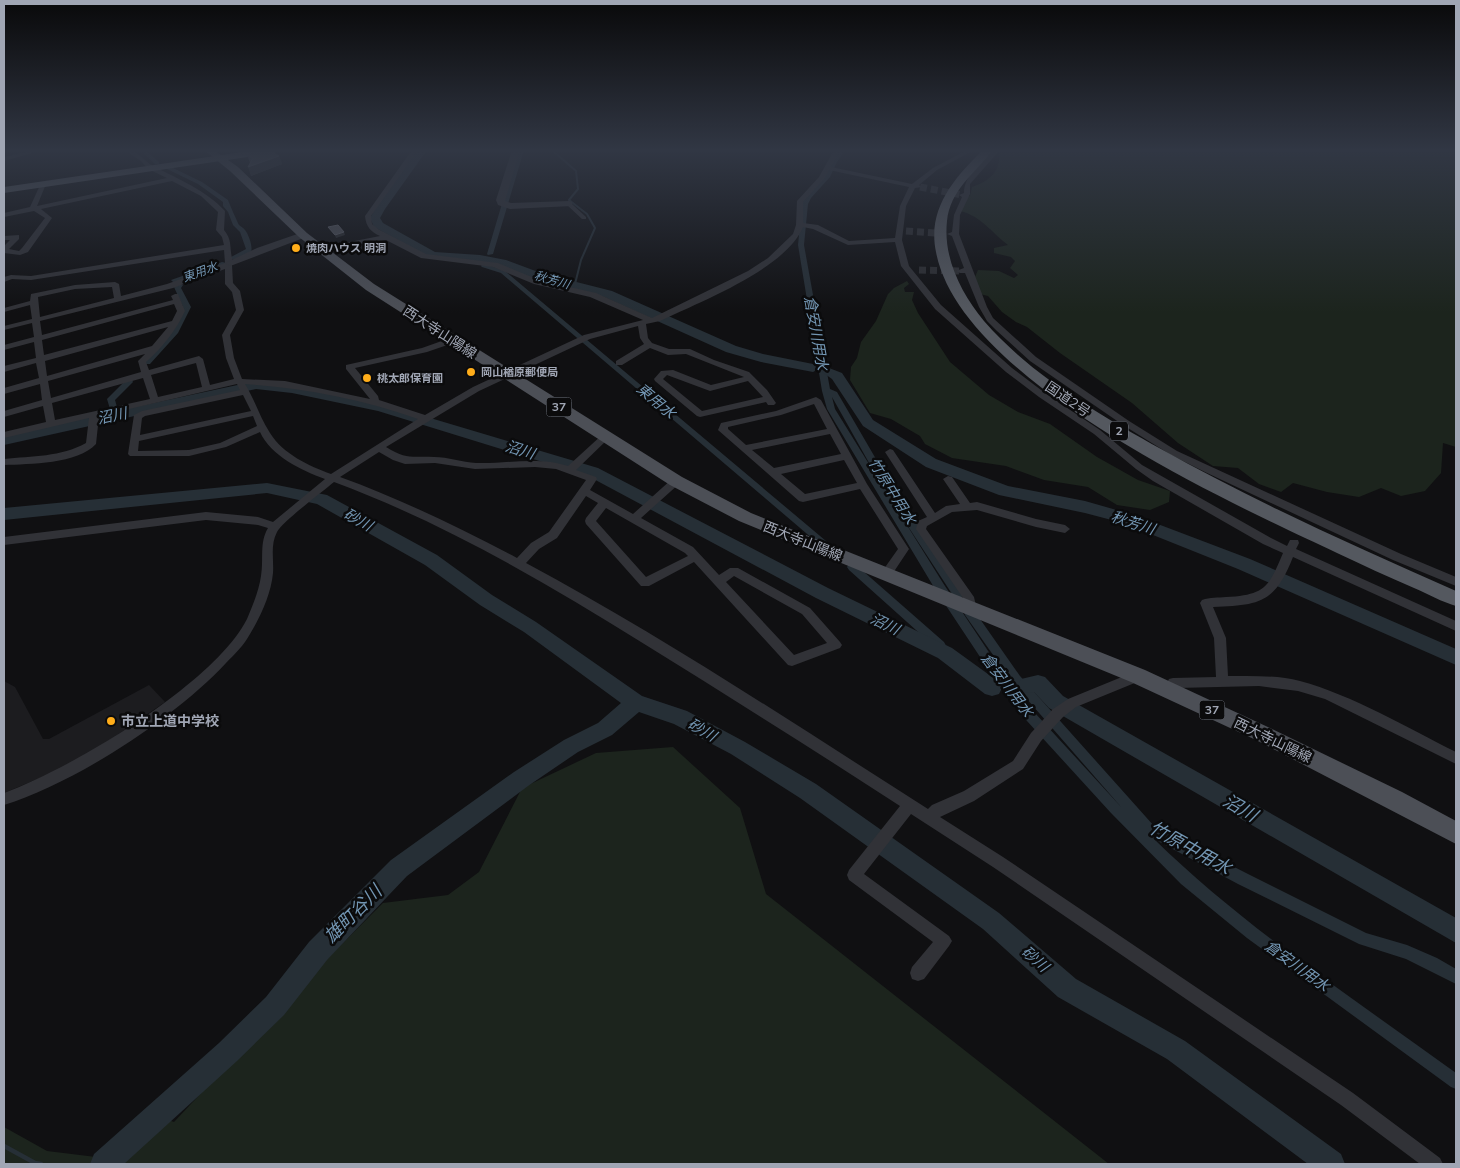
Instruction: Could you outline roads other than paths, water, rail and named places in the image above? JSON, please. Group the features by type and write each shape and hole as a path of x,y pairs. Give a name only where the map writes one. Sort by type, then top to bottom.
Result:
{"highway":[{"name":"国道2号","path":"945,205 940,237 948,272 971,313 990,336 1016,360 1073,403 1169,460 1279,518 1456,599"}],"main road":[{"name":"西大寺山陽線","path":"271,205 303,235 370,286 676,481 745,517 1138,676 1359,782 1456,833"}],"street":[{"path":"4,215 45,205"},
{"path":"214,205 222,212 220,230 226,237 228,247 230,263 229,284 236,291 240,310 226,335 230,358 239,381 266,435 284,454 308,469 439,522 518,564 566,590 756,706 905,811 929,818 998,862 1347,1099 1434,1164"},
{"path":"376,205 368,216 371,227 424,256 495,265 537,282 593,295 650,321"},
{"path":"506,205 554,205"},
{"path":"570,205 584,218"},
{"path":"4,799 51,780 88,761 190,691 214,668 248,628 266,579 269,535 278,523 331,479 378,447 426,418 506,374 584,339 612,329 650,321 665,315 759,269 793,239 802,225 799,205"},
{"path":"904,205 901,257 914,270 938,307 996,359 1042,395 1096,432 1138,467 1217,513 1456,626"},
{"path":"961,205 953,234 964,271 990,319 1023,351 1080,393 1174,452 1311,522 1456,582"},
{"path":"4,251 20,252 25,250 49,218 33,207"},
{"path":"802,225 848,244 901,234"},
{"path":"4,328 170,286 216,270 260,250 303,235"},
{"path":"4,238 16,237 4,251"},
{"path":"322,250 388,237"},
{"path":"6,277 31,278 228,247"},
{"path":"51,425 40,359 34,296 75,287 115,284 118,299"},
{"path":"155,401 142,361 156,348 176,322 181,311 170,286"},
{"path":"4,310 34,302"},
{"path":"4,348 178,302"},
{"path":"650,321 644,338 649,345 668,352 687,351 711,362 746,374 769,399 778,413"},
{"path":"4,369 176,322"},
{"path":"374,402 375,398 349,367 424,350 453,340"},
{"path":"619,363 649,345"},
{"path":"4,391 156,348"},
{"path":"4,414 199,359 206,389"},
{"path":"751,378 710,388 670,372 664,373 658,379 700,414 769,399"},
{"path":"4,435 239,381 285,384 374,402 406,410 426,418"},
{"path":"245,392 142,414 136,417 133,454 189,452 223,445 262,427"},
{"path":"863,485 803,498 723,430 724,424 778,413 816,400 863,485 904,549 887,574"},
{"path":"135,439 255,413"},
{"path":"4,462 49,458 82,451 91,444 94,415"},
{"path":"745,448 832,431"},
{"path":"570,471 577,462 606,436"},
{"path":"378,447 405,461 435,460 475,466 535,464 557,466 592,479 553,535 535,546 518,564"},
{"path":"890,452 913,490 934,518"},
{"path":"772,472 847,456"},
{"path":"948,479 967,507"},
{"path":"634,519 676,481"},
{"path":"584,491 688,550 717,582 792,661 836,645 806,611 734,572 717,582"},
{"path":"604,502 590,521 645,582 695,557"},
{"path":"965,605 968,597 921,528 922,524 950,510 977,506 1036,523 1065,529"},
{"path":"4,541 200,516 278,523"},
{"path":"1223,683 1220,666 1220,638 1206,603 1244,600 1262,594 1276,580 1292,547"},
{"path":"929,818 937,810 968,796 1018,765 1036,737 1058,713 1072,703 1138,676"},
{"path":"1169,690 1172,683 1259,681 1298,686 1328,695 1456,758"},
{"path":"905,811 854,876 944,941 918,973"}],"waterway":[{"name":"東用水","path":"226,205 231,211 236,225 243,231 249,249 249,251 233,258"},
{"name":"秋芳川","path":"382,205 375,218 378,225 433,255 480,258 502,262 538,276 608,294 731,349 761,358 813,368"},
{"path":"490,254 505,205"},
{"path":"575,205 587,214 595,228 581,260 575,284"},
{"name":"倉安川用水","path":"805,205 801,245 826,391"},
{"name":"東用水","path":"175,281 224,263"},
{"name":"東用水","path":"485,264 484,266 503,272 823,543"},
{"name":"東用水","path":"147,362 175,331 187,307 177,287 180,285"},
{"name":"秋芳川","path":"829,372 837,376 868,423 931,463 1005,491 1085,507 1128,519 1244,564 1456,657"},
{"name":"東用水","path":"113,407 111,399 129,382"},
{"name":"沼川","path":"4,440 256,385 292,389 380,407 593,472 822,593 945,653 992,688"},
{"name":"竹原中用水","path":"826,391 833,392 890,492 958,594"},
{"name":"倉安川用水","path":"826,391 831,409 939,586 1002,681 1031,717 1115,809 1186,879 1252,933 1456,1082"},
{"name":"砂川","path":"4,514 267,488 321,499 431,560 486,600 530,627 636,703"},
{"name":"東用水","path":"852,567 940,645 945,653"},
{"name":"竹原中用水","path":"969,612 1016,679 1150,830 1364,939 1407,952 1432,963 1456,977"},
{"name":"沼川","path":"1028,685 1038,683 1056,702 1456,931"},
{"name":"雄町谷川","path":"104,1164 228,1052 275,1006 318,951 399,868 521,779 571,746 605,729 636,703"},
{"name":"砂川","path":"636,703 680,717 738,748 808,791 991,921 1067,988 1176,1050 1331,1164"},
{"path":"4,1146 35,1163 41,1164"}],"tunnel":[{"path":"906,231 949,234"},
{"path":"919,270 960,271"}],"place":[{"name":"焼肉ハウス 明洞","path":"296,248"},
{"name":"岡山楢原郵便局","path":"471,372"},
{"name":"桃太郎保育園","path":"367,378"},
{"name":"市立上道中学校","path":"111,721"}]}
